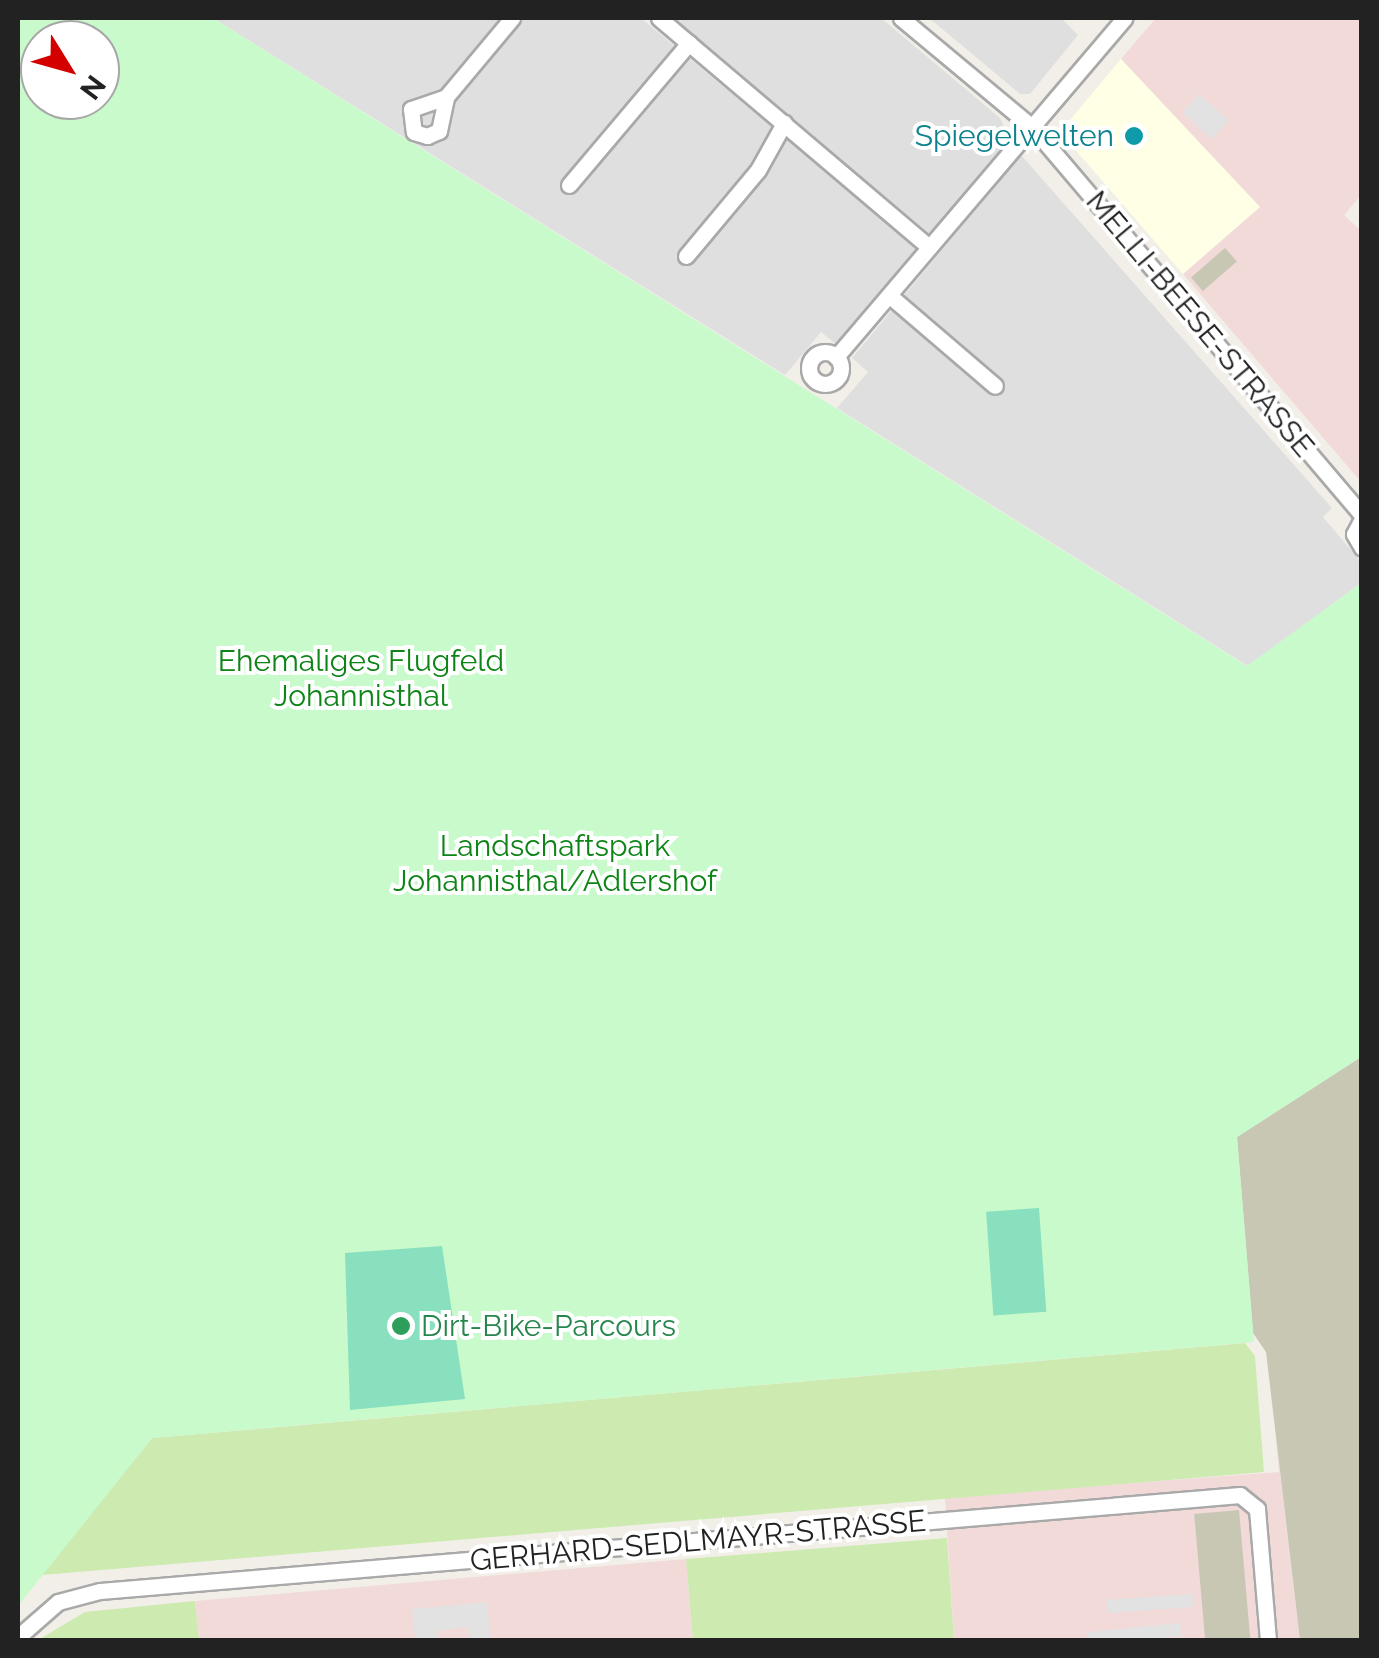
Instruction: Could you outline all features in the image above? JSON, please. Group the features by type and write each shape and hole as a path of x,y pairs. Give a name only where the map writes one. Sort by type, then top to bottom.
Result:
{"street":[{"path":"446,97 512,18"},
{"path":"659,18 929,247"},
{"name":"MELLI-BEESE-STRASSE","path":"902,18 1033,128 1362,517 1354,534 1362,548"},
{"path":"836,357 1125,18"},
{"path":"569,185 689,42"},
{"path":"686,256 758,170 784,123"},
{"path":"890,296 995,386"},
{"name":"GERHARD-SEDLMAYR-STRASSE","path":"18,1637 58,1602 100,1591 1240,1495 1256,1509 1268,1640"}],"shaded area":[{"path":"213,18 641,18 918,249 837,345 821,332 785,375"},
{"path":"670,18 881,18 1000,118 1010,139 930,234"},
{"path":"929,18 1061,18 1078,35 1030,94 1020,94"},
{"path":"1156,18 1361,18 1361,195 1344,215 1361,231 1361,482 1183,274 1259,207 1121,59"},
{"path":"1121,59 1260,207 1183,274 1060,132"},
{"path":"1199,94 1229,121 1212,139 1182,113"},
{"path":"1021,155 1332,508 1323,517 1361,562 1361,583 1248,666 837,408 868,372 852,358"},
{"path":"1225,248 1237,262 1203,291 1191,278"},
{"path":"1361,1057 1361,1640 1300,1640 1266,1352 1253,1333 1237,1137"},
{"path":"1275,1430 1300,1640 954,1640 945,1497 1279,1472"},
{"path":"1239,1510 1250,1640 1205,1640 1194,1514"},
{"path":"686,1559 693,1640 199,1640 195,1601"},
{"path":"1193,1594 1194,1607 1107,1613 1106,1600"},
{"path":"487,1602 491,1640 470,1640 468,1627 437,1631 437,1640 415,1640 412,1609"},
{"path":"1180,1623 1182,1637 1088,1640 1088,1632"}],"green space":[{"name":"Landschaftspark Johannisthal/Adlershof","path":"18,18 213,18 1247,666 1361,583 1361,1057 1237,1137 1254,1342 152,1438 18,1606"},
{"path":"1039,1208 1046,1312 993,1315 986,1212"},
{"name":"Dirt-Bike-Parcours","path":"442,1246 465,1399 350,1410 345,1253"},
{"path":"1245,1343 1255,1356 1264,1472 42,1575 152,1438"},
{"path":"947,1538 954,1640 693,1640 686,1559"},
{"path":"195,1601 199,1640 38,1640 85,1612"}],"place":[{"name":"Spiegelwelten","path":"1134,136"},
{"name":"Dirt-Bike-Parcours","path":"401,1326"}],"park label":[{"name":"Ehemaliges Flugfeld Johannisthal","path":"361,678"}]}
